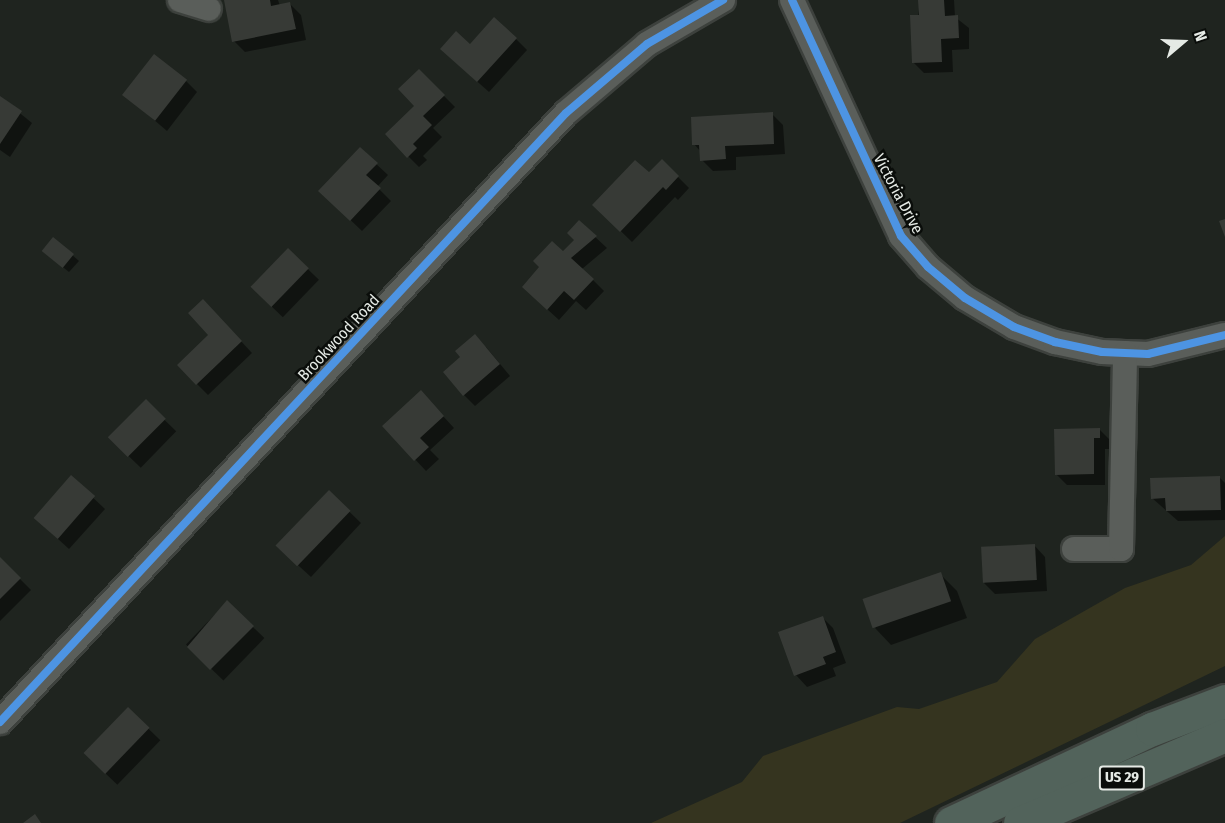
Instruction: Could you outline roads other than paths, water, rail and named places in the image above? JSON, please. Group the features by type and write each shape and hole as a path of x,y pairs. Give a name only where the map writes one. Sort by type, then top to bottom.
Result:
{"highway":[{"path":"951,823 1152,729 1225,701"},
{"name":"US 29","path":"1020,823 1225,735"}],"street":[{"path":"180,0 209,9"},
{"name":"Brookwood Road","path":"0,722 566,113 647,44 723,0"},
{"name":"Victoria Drive","path":"792,0 901,236 928,267 965,298 1014,327 1055,342 1125,353 1148,354 1225,335"},
{"path":"1074,549 1121,549 1125,353"}]}
